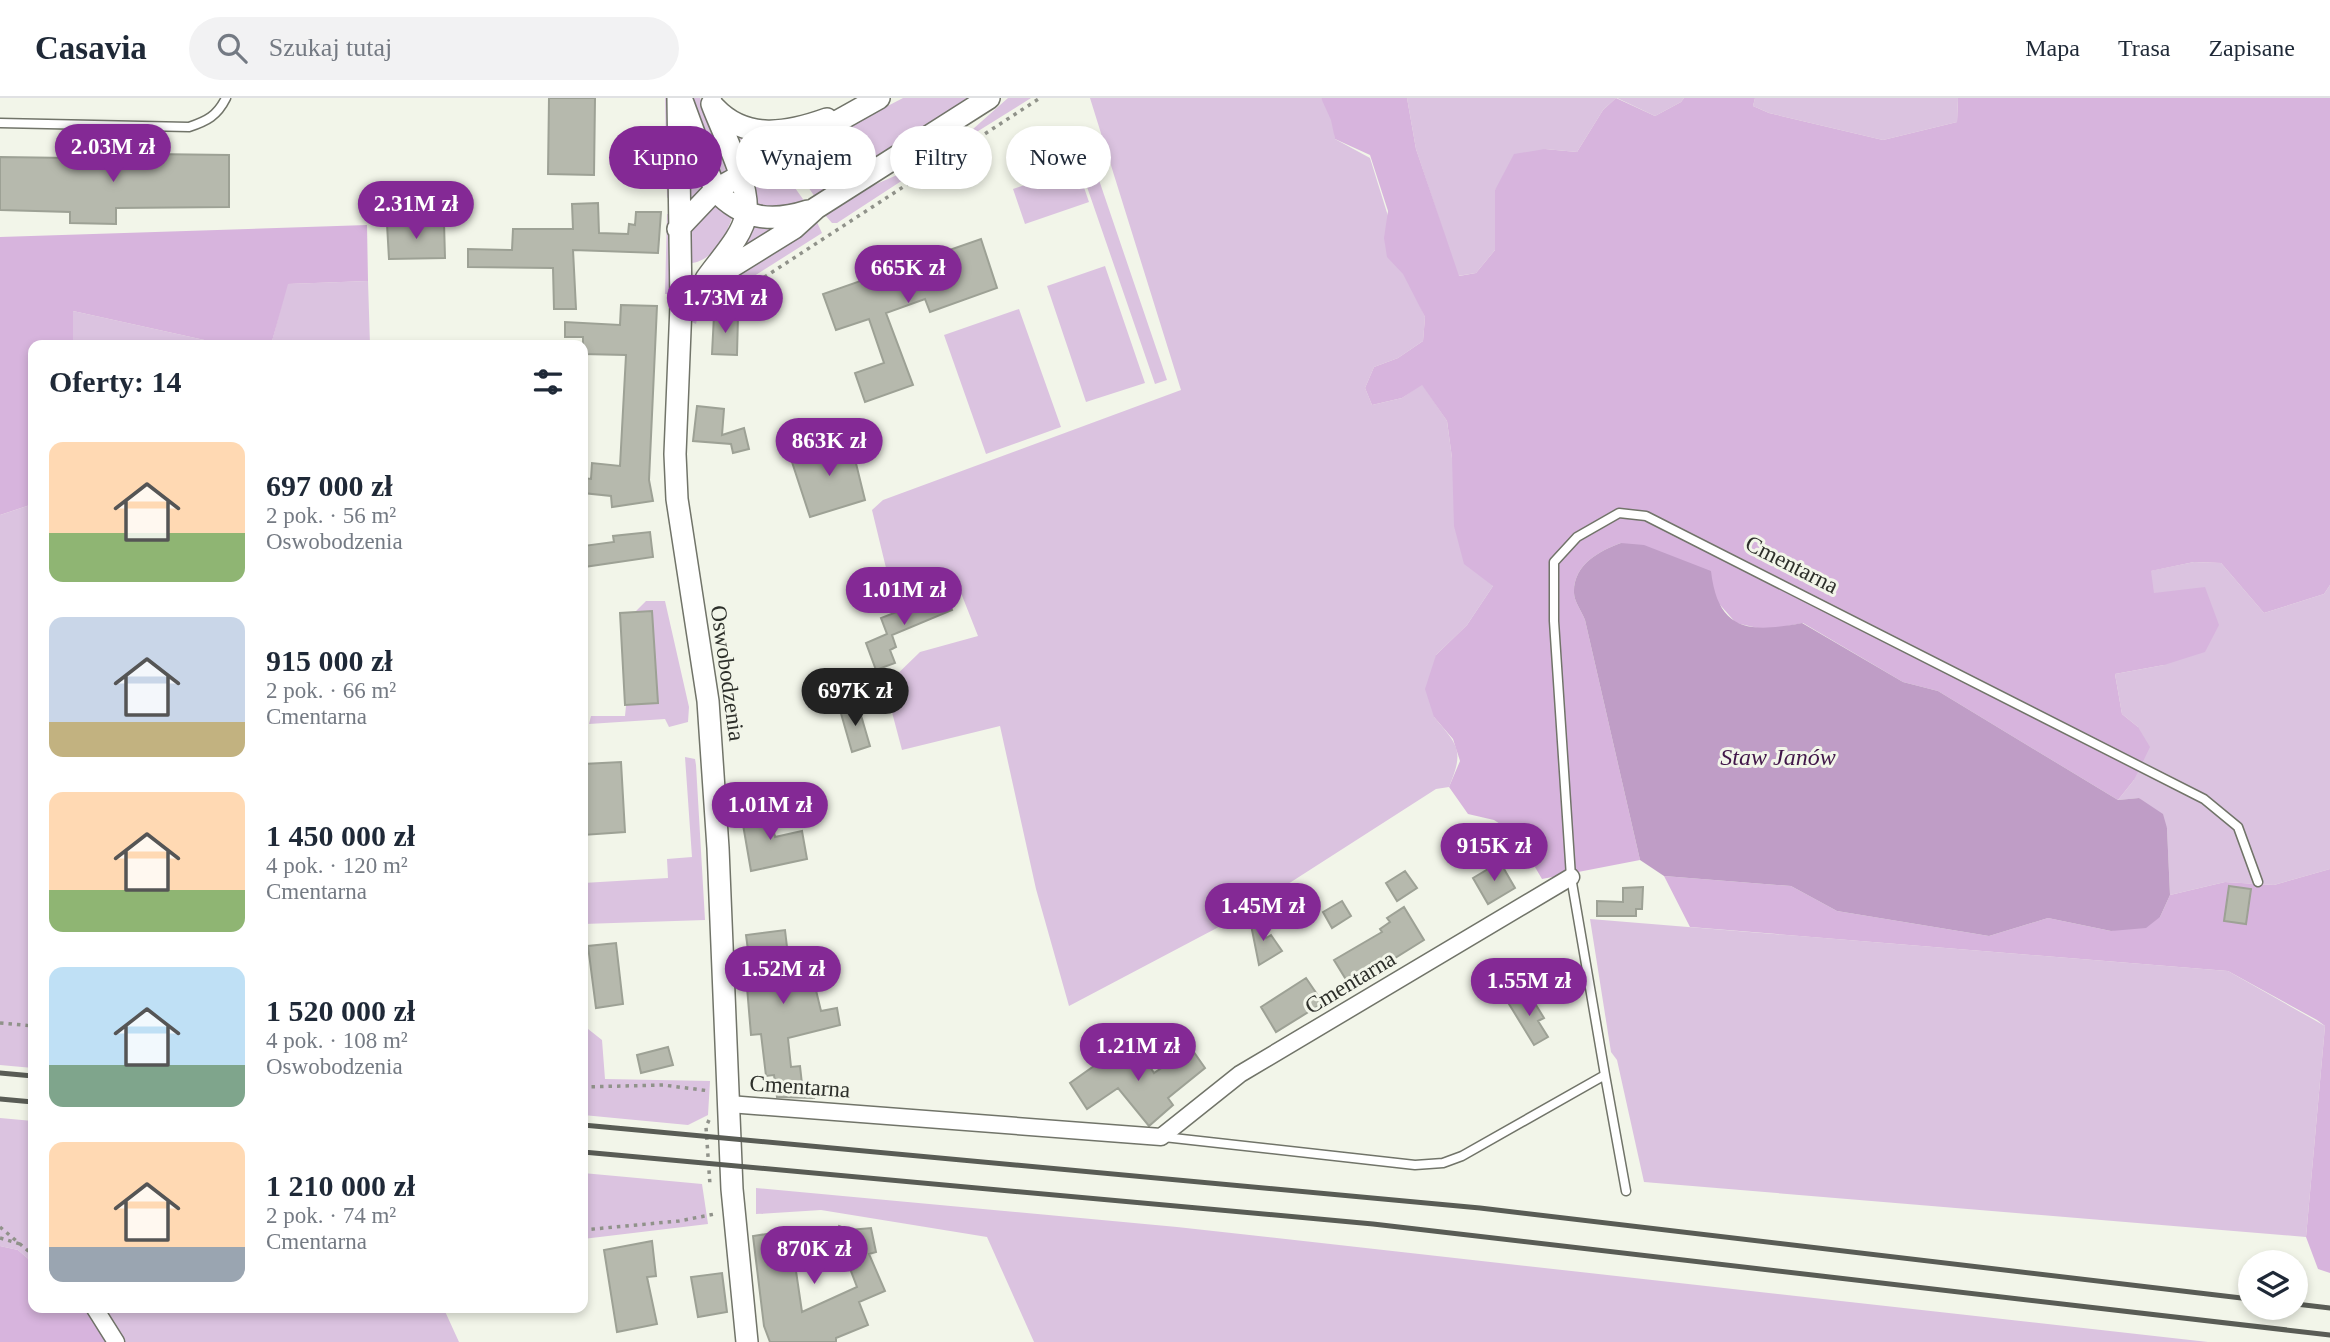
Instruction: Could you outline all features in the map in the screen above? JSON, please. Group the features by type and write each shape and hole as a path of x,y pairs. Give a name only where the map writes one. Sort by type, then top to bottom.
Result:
{"street":[{"name":"Oswobodzenia","path":"680,98 715,190"},
{"name":"Oswobodzenia","path":"680,98 678,229 681,305 678,330 677,499 708,701 715,788 723,1104 747,1342"},
{"path":"711,101 729,122 773,133 820,122 879,98"},
{"path":"702,285 794,228 813,210 989,98"},
{"path":"711,101 736,167"},
{"path":"832,126 859,108"},
{"path":"678,229 715,190 736,177"},
{"path":"681,305 702,285 729,247 746,215 741,189"},
{"path":"715,190 746,215 784,219 813,210"},
{"name":"Cmentarna","path":"723,1104 1161,1137 1240,1073 1571,877"},
{"path":"98,1313 116,1342"}],"lane":[{"path":"0,123 189,127 209,120 220,111 226,98"},
{"name":"Cmentarna","path":"1626,1191 1571,877 1554,621 1554,562 1577,537 1619,513 1646,516 2204,799 2238,827 2258,882"},
{"name":"Cmentarna","path":"1161,1137 1416,1165 1443,1163 1462,1156 1605,1075"}],"path":[{"path":"678,330 693,330 702,314 1040,98"},
{"path":"831,232 835,237"},
{"path":"0,1023 28,1026"},
{"path":"588,1087 663,1085 723,1104 706,1127 713,1194"},
{"path":"588,1230 679,1221 718,1213 715,1203"},
{"path":"0,1227 28,1250"},
{"path":"0,1238 22,1245"}],"shaded area":[{"path":"665,98 669,98 670,126 666,126"},
{"path":"692,98 700,98 712,126 702,126"},
{"path":"903,98 970,98 926,126 890,126 890,149 876,158 876,126 849,126"},
{"path":"1008,98 1031,98 986,126 976,126"},
{"path":"1090,98 1321,98 1333,115 1335,139 1370,158 1407,277 1425,317 1423,341 1398,358 1374,367 1365,388 1372,405 1402,398 1422,384 1447,421 1452,458 1493,586 1467,625 1436,655 1434,717 1454,742 1457,757 1449,787 1436,789 1232,920 1069,1006 1036,889 1000,726 902,750 885,686 920,652 978,636 959,588 894,601 872,510 883,500 1181,390 1111,165 1111,126 1099,126"},
{"path":"1321,98 1407,98 1416,149 1459,276 1476,273 1495,250 1495,190 1514,154 1545,149 1577,152 1603,110 1616,98 1655,116 1684,98 1755,98 1753,106 1769,113 1883,140 1957,122 1958,98 2330,98 2330,585 2324,594 2264,613 2221,563 2194,562 2151,571 2154,593 2205,587 2219,625 2205,652 2164,665 2115,674 2122,714 2138,727 2150,747 2134,780 2118,800 1938,691 1903,682 1803,623 1766,630 1736,623 1714,598 1621,543 1589,560 1578,574 1574,593 1585,620 1640,860 1542,879 1532,862 1526,841 1494,820 1468,814 1449,787 1460,761 1453,739 1434,717 1425,689 1436,655 1467,625 1493,586 1464,564 1454,526 1452,458 1447,421 1422,385 1402,398 1372,405 1365,388 1374,367 1398,358 1423,341 1425,317 1403,274 1387,257 1384,238 1388,211 1370,155 1335,139 1331,120"},
{"path":"1407,98 1616,98 1603,110 1577,152 1545,149 1495,190 1495,250 1476,273 1458,276 1416,149"},
{"path":"1617,98 1684,98 1655,116"},
{"path":"1755,98 1958,98 1957,122 1883,140 1769,113 1753,106"},
{"path":"722,152 730,171 722,176"},
{"path":"890,178 890,188 837,223 832,223 825,215 865,189 876,189 876,184"},
{"path":"667,189 671,189 671,196 667,198"},
{"path":"688,189 702,189 689,203"},
{"path":"755,189 796,189 805,202 781,208 757,203"},
{"path":"809,189 828,189 815,197"},
{"path":"1013,189 1085,189 1089,202 1025,224"},
{"path":"1088,189 1102,189 1167,380 1155,384"},
{"path":"710,201 733,214 731,222 723,239 711,254 696,262 687,263 686,235"},
{"path":"667,214 671,214 669,294 665,294"},
{"path":"816,220 822,233 710,304 698,315 696,324 690,321 706,291"},
{"path":"748,224 778,228 737,255"},
{"path":"367,225 368,281 288,284 272,340 204,340 73,311 73,340 28,340 28,506 0,515 0,237"},
{"path":"1105,266 1145,383 1086,402 1047,286"},
{"path":"368,281 370,340 272,340 287,284"},
{"path":"1019,309 1061,427 986,454 944,335"},
{"path":"73,311 204,340 73,340"},
{"path":"28,506 28,1068 0,1065 0,515"},
{"path":"2194,562 2221,563 2264,613 2324,594 2330,585 2330,869 2274,885 2225,882 2170,895 2167,828 2139,798 2118,800 2134,780 2138,727 2122,714 2115,674 2164,665 2150,571"},
{"path":"646,601 665,601 689,707 688,722 669,727 665,719 589,724 591,716 625,716 635,612"},
{"path":"685,757 695,759 696,765 705,920 588,924 588,883 668,878 667,859 692,857"},
{"path":"2330,869 2330,1273 2318,1269 2306,1237 2325,1026 2317,1020 2228,971 1690,927 1664,876 1791,886 1837,911 1989,936 2048,918 2111,931 2160,917 2170,895 2225,882 2274,885"},
{"path":"1590,919 2228,971 2325,1026 2306,1237 1644,1182 1617,1060 1611,1052"},
{"path":"588,1029 602,1040 605,1079 710,1081 708,1115 688,1125 588,1115"},
{"path":"0,1118 28,1121 28,1259 18,1250 0,1246"},
{"path":"588,1173 702,1184 708,1224 588,1238"},
{"path":"756,1188 1177,1227 2208,1342 1034,1342 987,1237 821,1210 756,1214"},
{"path":"0,1246 18,1250 28,1259 28,1313 89,1313 106,1342 0,1342"},
{"path":"89,1313 446,1313 459,1342 106,1342"}],"water":[{"name":"Staw Janów","path":"1621,543 1644,545 1711,571 1721,606 1729,617 1740,624 1767,628 1802,623 1903,682 1938,691 2118,800 2139,798 2163,814 2167,828 2170,895 2160,917 2146,928 2111,931 2048,918 1989,936 1837,911 1791,886 1664,876 1640,860 1585,620 1574,593 1578,574 1589,560"}],"building":[{"path":"549,98 595,98 594,175 548,174"},
{"path":"71,153 229,155 229,207 116,208 116,224 70,223 70,212 0,210 0,157 71,158"},
{"path":"598,203 599,233 628,234 629,224 635,225 636,212 661,212 658,253 573,250 576,309 554,309 553,268 468,267 468,249 512,250 513,229 573,229 572,204"},
{"path":"444,222 445,258 389,259 387,224"},
{"path":"981,239 997,288 930,312 925,299 886,313 913,385 865,402 855,373 884,363 869,319 836,330 823,294"},
{"path":"621,305 657,306 649,480 653,501 612,507 611,496 588,494 588,479 591,479 592,463 620,466 626,355 588,354 588,340 583,340 583,337 565,337 565,322 620,325"},
{"path":"714,315 738,316 737,355 712,354"},
{"path":"697,406 724,409 722,435 744,428 749,449 733,453 731,444 693,441"},
{"path":"850,439 865,500 810,517 790,456"},
{"path":"650,532 653,557 588,566 588,545 614,542 613,536"},
{"path":"945,593 952,610 892,635 896,647 890,650 895,663 876,670 866,643 887,634 881,618"},
{"path":"652,611 658,703 625,705 620,613"},
{"path":"858,705 870,746 852,752 840,710"},
{"path":"621,762 625,832 588,835 588,764"},
{"path":"769,808 775,837 802,831 807,859 751,871 741,813"},
{"path":"1500,862 1515,888 1488,904 1473,878"},
{"path":"1405,871 1417,888 1397,901 1386,883"},
{"path":"2229,886 2251,889 2246,924 2224,921"},
{"path":"1643,887 1642,909 1636,909 1636,916 1597,916 1597,901 1623,902 1623,888"},
{"path":"1342,901 1351,916 1332,928 1323,912"},
{"path":"1404,907 1424,940 1350,986 1334,960 1382,932 1380,929 1390,922 1387,918"},
{"path":"1253,914 1266,938 1271,935 1282,951 1259,965 1249,915"},
{"path":"785,930 787,947 795,964 823,957 826,976 814,982 821,1011 837,1008 840,1025 788,1038 791,1067 800,1066 802,1084 812,1083 814,1098 777,1097 774,1075 766,1076 761,1034 751,1035 744,951 748,950 746,935"},
{"path":"616,943 623,1004 596,1008 588,946"},
{"path":"1306,978 1323,1003 1276,1032 1261,1007"},
{"path":"1528,992 1544,1018 1538,1021 1548,1037 1534,1045 1509,1004"},
{"path":"668,1047 673,1065 641,1073 637,1055"},
{"path":"1191,1048 1205,1068 1168,1098 1173,1105 1149,1126 1118,1088 1087,1109 1070,1083 1104,1059 1107,1063 1119,1055 1125,1064 1141,1053 1154,1073"},
{"path":"839,1226 849,1230 871,1228 876,1252 869,1254 885,1291 859,1302 868,1325 836,1338 836,1342 770,1342 764,1326 753,1236 787,1231 788,1237 791,1237 802,1312 857,1287 846,1258 819,1264 809,1234 837,1231"},
{"path":"652,1241 656,1276 647,1277 657,1324 617,1332 604,1250"},
{"path":"722,1273 727,1312 698,1317 691,1277"}],"railway":[{"path":"0,1073 28,1076"},
{"path":"0,1099 28,1102"},
{"path":"588,1125 1480,1208 2238,1298"},
{"path":"588,1152 1373,1224 2330,1335"},
{"path":"2308,1305 2330,1308"}]}
